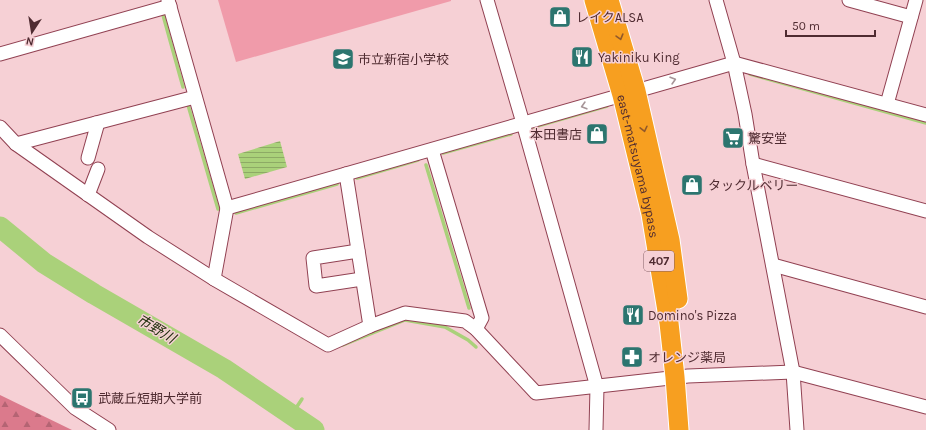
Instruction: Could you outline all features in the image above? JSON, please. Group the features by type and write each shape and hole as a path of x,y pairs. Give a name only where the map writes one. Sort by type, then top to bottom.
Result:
{"highway":[{"name":"east-matsuyama bypass","path":"594,0 629,93"},
{"name":"east-matsuyama bypass","path":"610,0 629,93 669,323 692,430"},
{"name":"east-matsuyama bypass","path":"678,430 681,377"}],"street":[{"path":"487,0 597,386 596,430"},
{"path":"716,0 734,63 745,114 753,164 793,372 797,430"},
{"path":"849,0 911,17"},
{"path":"887,104 916,0 926,3"},
{"path":"0,54 169,3 227,208 214,279"},
{"path":"227,208 734,63 926,115"},
{"path":"16,144 195,97"},
{"path":"88,158 97,126 96,123"},
{"path":"0,127 16,144 148,237 214,279 328,345 405,312 465,321 476,329 536,393 681,377 793,372 926,407"},
{"path":"432,150 482,318 476,329"},
{"path":"753,164 926,212"},
{"path":"88,194 98,169"},
{"path":"346,174 370,326"},
{"path":"358,251 313,258 316,286 362,279"},
{"path":"773,266 926,307"},
{"path":"0,335 75,408 109,430"}],"green space":[{"path":"0,395 72,430 0,430"}],"shaded area":[{"path":"218,0 451,0 451,1 236,62"},
{"path":"280,141 287,167 245,179 238,154"}],"waterway":[{"path":"163,15 183,87"},
{"path":"750,74 926,123"},
{"path":"188,105 218,209"},
{"path":"534,127 607,106"},
{"path":"443,153 511,134"},
{"path":"357,178 418,160"},
{"path":"426,165 469,308"},
{"path":"236,213 337,184"},
{"name":"市野川","path":"0,227 44,263 94,294 224,369 314,430"},
{"path":"343,345 405,320 445,327 468,340 476,347"},
{"path":"292,414 302,399"}],"place":[{"name":"レイクALSA","path":"560,17"},
{"name":"Yakiniku King","path":"582,57"},
{"name":"市立新宿小学校","path":"343,59"},
{"name":"本田書店","path":"597,134"},
{"name":"驚安堂","path":"733,138"},
{"name":"タックルベリー","path":"692,185"},
{"name":"Domino's Pizza","path":"633,315"},
{"name":"オレンジ薬局","path":"632,357"},
{"name":"武蔵丘短期大学前","path":"82,398"}]}
